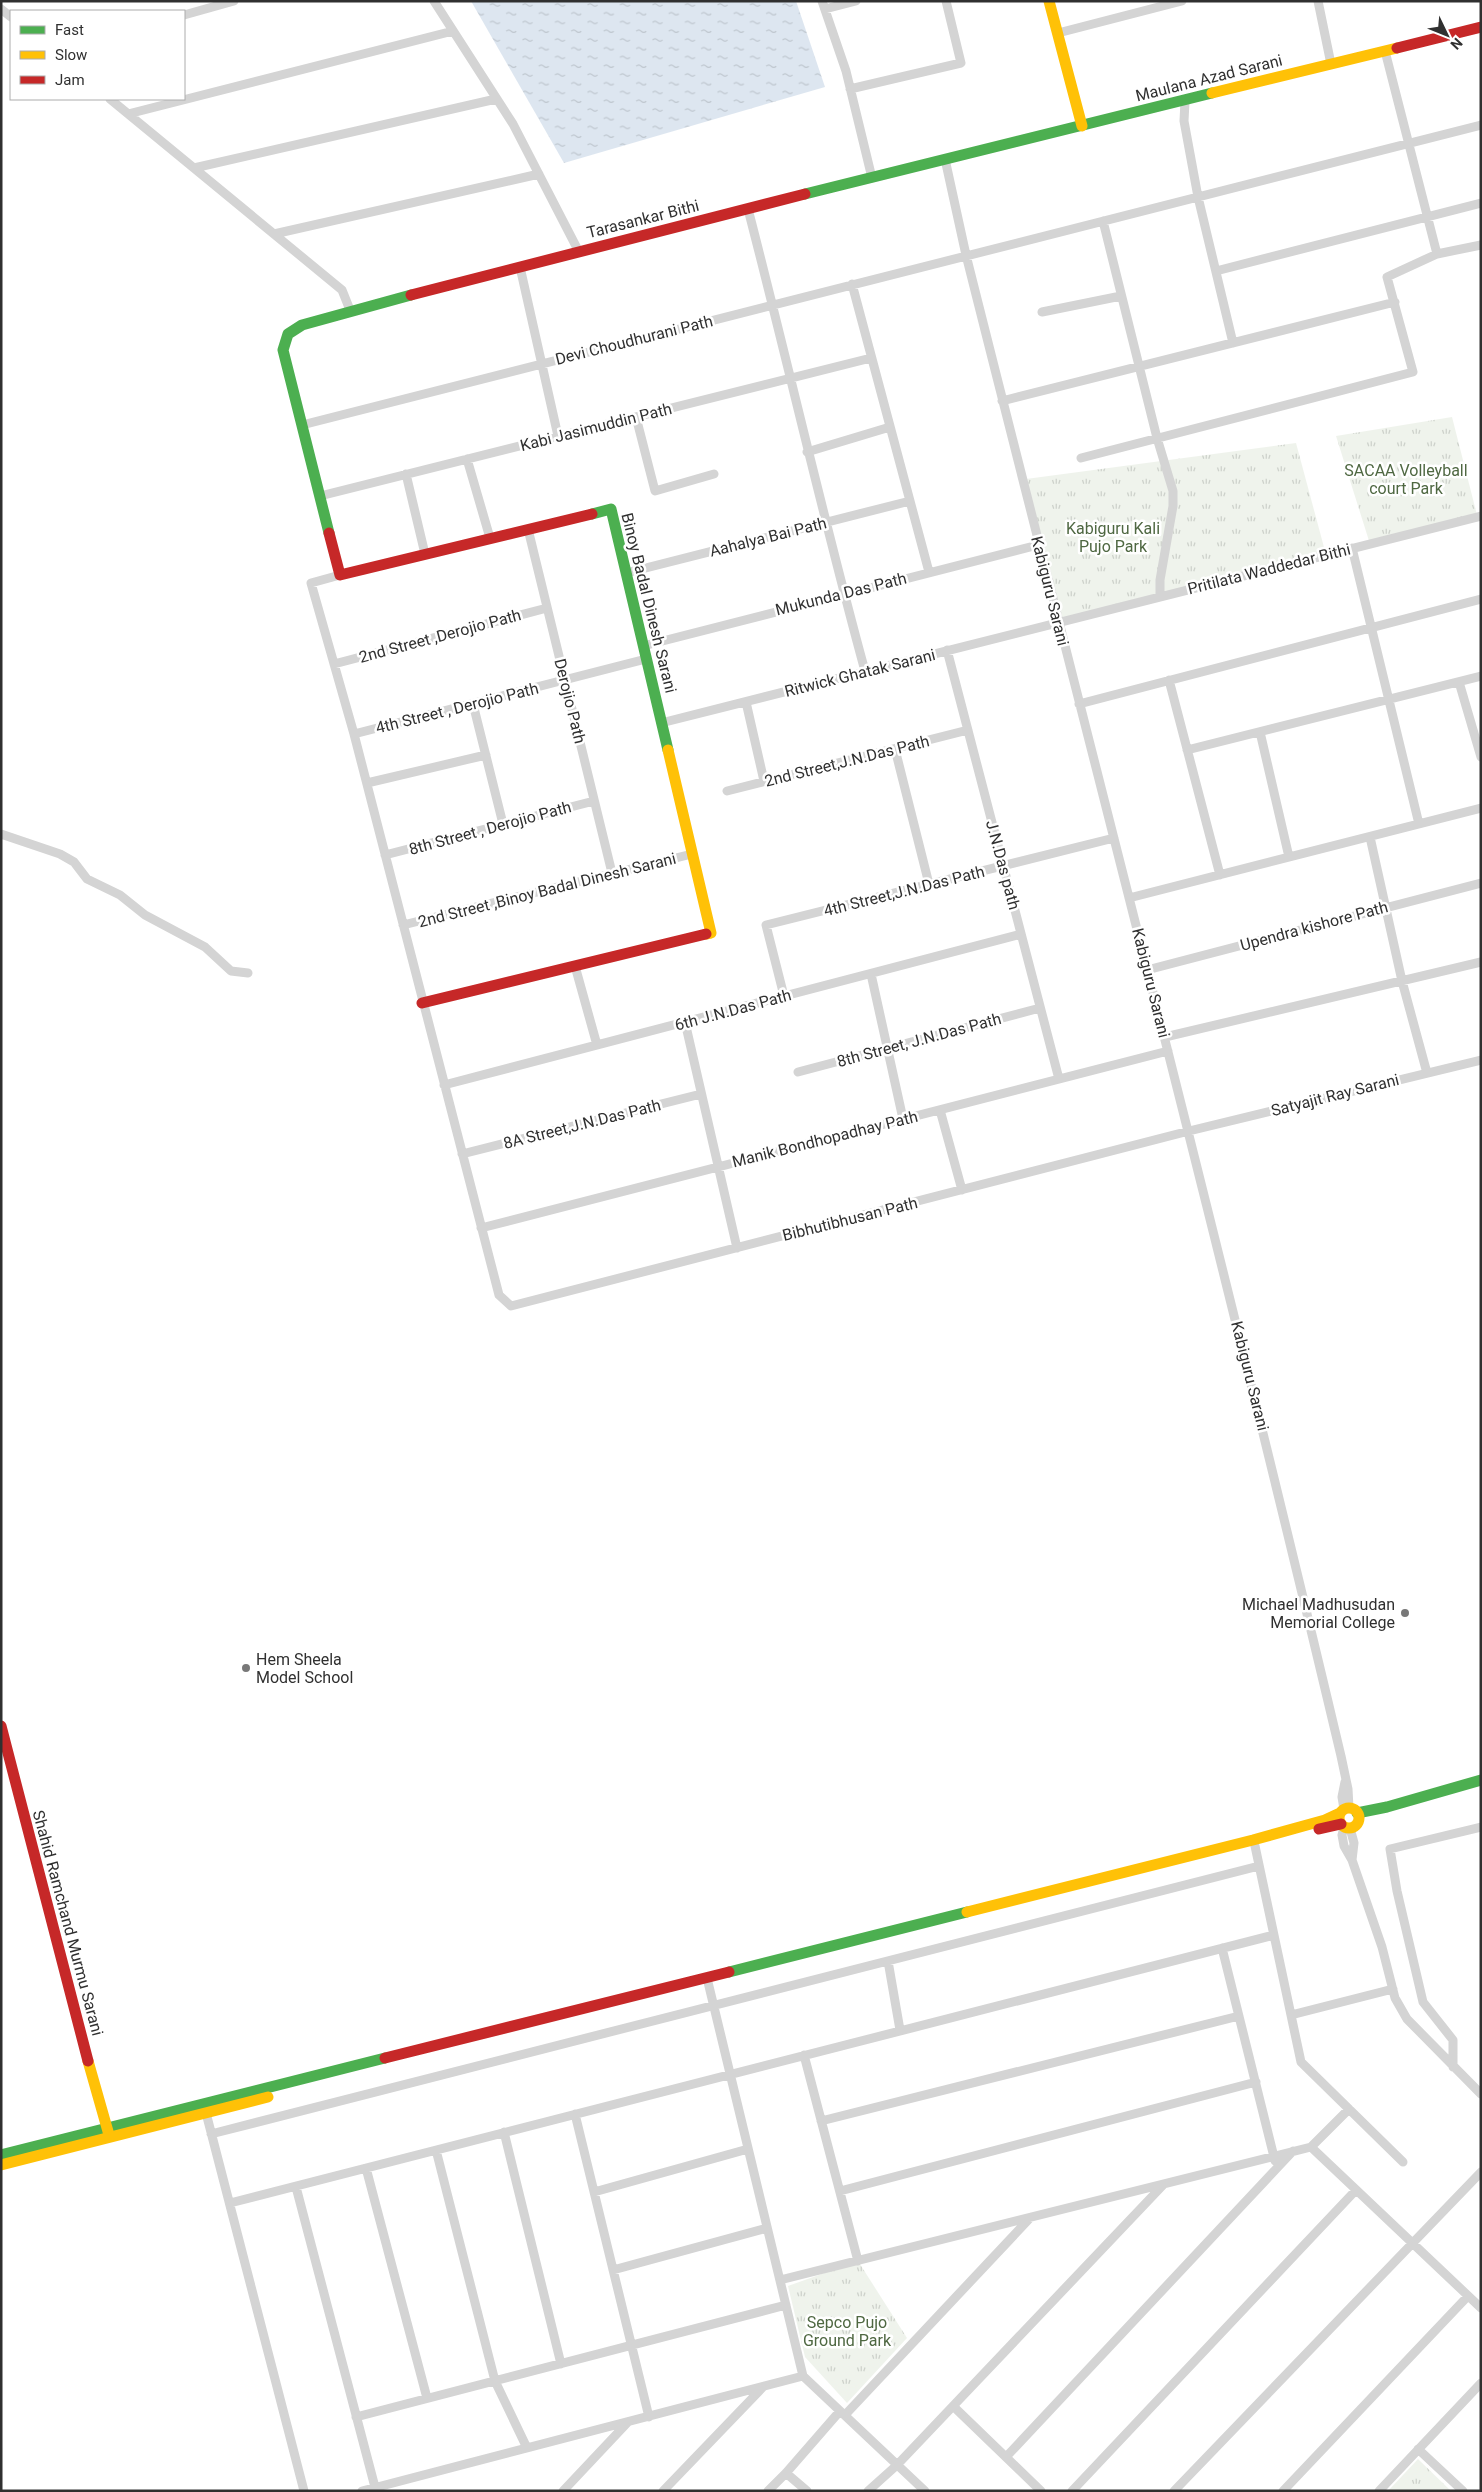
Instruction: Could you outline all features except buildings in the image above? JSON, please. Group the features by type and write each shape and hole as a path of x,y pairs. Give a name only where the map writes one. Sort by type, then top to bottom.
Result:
{"street":[{"path":"185,15 234,1"},
{"path":"434,1 496,99 539,174 580,252"},
{"path":"856,1 824,5 850,89 872,178"},
{"path":"850,89 961,63 946,1"},
{"path":"1049,1 1082,126"},
{"path":"1058,33 1161,4 1182,1"},
{"path":"1318,1 1332,64"},
{"name":"Maulana Azad Sarani","path":"945,160 1481,27"},
{"path":"185,99 453,31"},
{"path":"1385,51 1437,254"},
{"path":"194,168 496,99"},
{"path":"111,100 342,290 350,310 302,325 288,334 283,350 340,574 311,583 354,734 481,1228"},
{"path":"128,114 183,100"},
{"path":"1184,101 1184,122 1198,197 1233,343"},
{"name":"Devi Choudhurani Path","path":"302,425 1481,125"},
{"name":"Tarasankar Bithi","path":"350,310 945,160"},
{"name":"Kabiguru Sarani","path":"945,160 966,255 1038,545 1189,1130 1279,1493 1341,1756 1345,1782 1342,1797 1354,1843 1352,1860 1382,1947 1395,1998 1407,2019 1481,2094"},
{"path":"274,234 539,174"},
{"path":"1216,271 1481,203"},
{"path":"748,209 792,378 807,452 865,671"},
{"path":"1102,221 1157,438 1173,491 1173,506 1160,580 1160,597"},
{"path":"1081,458 1413,372 1387,277 1437,254 1481,245"},
{"path":"520,267 558,436"},
{"path":"852,284 929,572"},
{"path":"1042,312 1121,296"},
{"path":"1002,401 1395,302"},
{"name":"Kabi Jasimuddin Path","path":"320,496 872,358"},
{"path":"636,417 655,491 714,474"},
{"path":"807,452 890,427"},
{"path":"467,459 490,538"},
{"path":"406,474 425,554"},
{"name":"Aahalya Bai Path","path":"626,573 910,501"},
{"name":"Binoy Badal Dinesh Sarani","path":"340,574 611,509 710,933 422,1003"},
{"name":"Pritilata Waddedar Bithi","path":"1058,622 1481,516"},
{"name":"Derojio Path","path":"528,530 612,874"},
{"name":"Mukunda Das Path","path":"643,646 844,593 1038,545"},
{"path":"1352,548 1419,824"},
{"path":"1079,704 1481,599"},
{"name":"2nd Street ,Derojio Path","path":"334,664 547,608"},
{"name":"Ritwick Ghatak Sarani","path":"662,723 1058,622"},
{"name":"J.N.Das path","path":"947,650 1059,1079"},
{"name":"4th Street , Derojio Path","path":"354,734 646,659"},
{"path":"1187,750 1481,676"},
{"path":"1169,680 1220,875"},
{"path":"1459,682 1481,757"},
{"path":"746,702 764,781"},
{"path":"473,704 503,824"},
{"name":"2nd Street,J.N.Das Path","path":"726,791 968,730"},
{"path":"1260,732 1289,858"},
{"path":"895,749 929,884"},
{"path":"366,783 486,755"},
{"name":"8th Street , Derojio Path","path":"385,855 594,801"},
{"path":"1129,898 1481,808"},
{"path":"1,834 60,854 74,862 87,879 120,895 145,915 205,947 231,971 248,973"},
{"path":"1370,837 1402,981 1427,1073"},
{"name":"4th Street,J.N.Das Path","path":"784,996 766,925 1114,838"},
{"name":"2nd Street ,Binoy Badal Dinesh Sarani","path":"402,925 692,854"},
{"name":"Upendra kishore Path","path":"1147,970 1481,883"},
{"name":"6th J.N.Das Path","path":"444,1085 1021,934"},
{"path":"1165,1037 1481,962"},
{"path":"575,966 596,1046"},
{"path":"870,974 903,1119"},
{"name":"8th Street, J.N.Das Path","path":"798,1072 1040,1008"},
{"path":"685,1022 737,1248"},
{"name":"Manik Bondhopadhay Path","path":"481,1228 1168,1051"},
{"name":"Satyajit Ray Sarani","path":"1189,1130 1481,1060"},
{"name":"8A Street,J.N.Das Path","path":"462,1154 702,1094"},
{"path":"940,1110 962,1190"},
{"name":"Bibhutibhusan Path","path":"481,1228 499,1296 511,1306 1189,1130"},
{"name":"Shahid Ramchand Murmu Sarani","path":"1,1726 74,2012 108,2132"},
{"path":"1,2155 108,2132 1255,1846 1481,1780"},
{"path":"707,1982 1325,1820 1348,1818"},
{"path":"1453,2067 1453,2040 1423,2002 1397,1891 1390,1849 1480,1828"},
{"path":"1255,1846 1300,2062 1403,2162"},
{"path":"211,2134 1259,1866"},
{"path":"230,2204 1274,1935"},
{"path":"1222,1948 1275,2156 1275,2170"},
{"path":"888,1961 900,2030"},
{"path":"707,1982 804,2376 925,2491"},
{"path":"1290,2015 1393,1989"},
{"path":"821,2121 1239,2016"},
{"path":"804,2055 858,2261"},
{"path":"840,2191 1256,2082"},
{"path":"205,2108 304,2491"},
{"path":"780,2280 1311,2147 1349,2109"},
{"path":"575,2114 649,2416"},
{"path":"1,2165 108,2132"},
{"path":"504,2132 561,2364"},
{"path":"1311,2147 1481,2308"},
{"path":"594,2192 748,2149"},
{"path":"436,2150 495,2381 527,2448"},
{"path":"1006,2457 1294,2151"},
{"path":"366,2168 427,2398"},
{"path":"1174,2491 1481,2172"},
{"path":"868,2491 898,2465 1164,2184"},
{"path":"296,2187 375,2489"},
{"path":"1072,2491 1356,2190"},
{"path":"768,2491 1031,2217"},
{"path":"613,2270 767,2228"},
{"path":"1282,2491 1468,2296"},
{"path":"356,2417 786,2305"},
{"path":"362,2491 804,2376"},
{"path":"1379,2491 1481,2383"},
{"path":"663,2491 763,2387"},
{"path":"953,2406 1041,2491"},
{"path":"562,2491 628,2422"},
{"path":"1418,2449 1463,2491"},
{"path":"786,2473 807,2491"}],"green space":[{"name":"SACAA Volleyball court Park","path":"1452,417 1477,515 1370,544 1336,436"},
{"name":"Kabiguru Kali Pujo Park","path":"1296,443 1325,551 1058,622 1026,479"},
{"name":"Sepco Pujo Ground Park","path":"858,2261 907,2338 847,2403 805,2357 788,2286"},
{"path":"1418,2459 1451,2491 1388,2491"}],"water":[{"path":"471,1 796,1 825,87 564,163"}],"traffic: fast":[{"path":"805,194 1212,93"},
{"path":"329,533 283,350 288,334 302,325 411,295"},
{"path":"592,514 611,509 668,750"},
{"path":"1357,1813 1387,1807 1481,1780"},
{"path":"729,1972 967,1912"},
{"path":"1,2155 385,2058"}],"traffic: slow":[{"path":"1049,1 1082,126"},
{"path":"1212,93 1397,48"},
{"path":"668,750 711,933 706,934"},
{"path":"1349,1808 1356,1811 1359,1818 1356,1825 1349,1828 1342,1825 1339,1818 1342,1811 1349,1808"},
{"path":"967,1912 1253,1840 1325,1820 1340,1813"},
{"path":"88,2061 109,2135"},
{"path":"1,2165 268,2097"}],"traffic: jam":[{"path":"1397,48 1481,27"},
{"path":"411,295 805,194"},
{"path":"329,533 340,575 592,514"},
{"path":"422,1003 706,934"},
{"path":"1,1726 88,2061"},
{"path":"1319,1829 1341,1824"},
{"path":"385,2058 729,1972"}],"place":[{"name":"Michael Madhusudan Memorial College","path":"1405,1613"},
{"name":"Hem Sheela Model School","path":"246,1668"}]}
